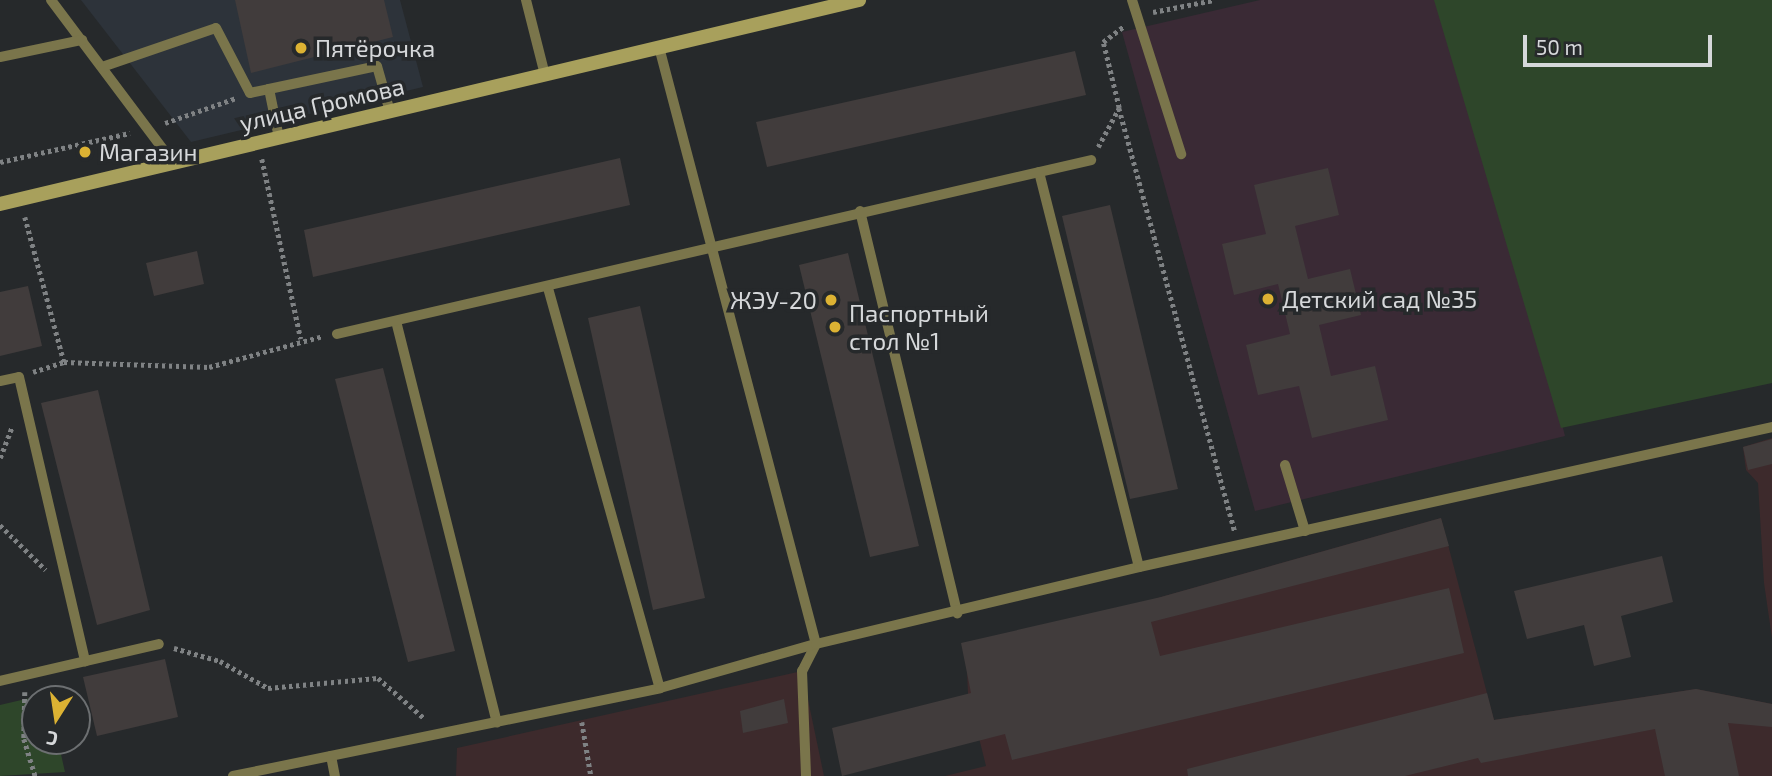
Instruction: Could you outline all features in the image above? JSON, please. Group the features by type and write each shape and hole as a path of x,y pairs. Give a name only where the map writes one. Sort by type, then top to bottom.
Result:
{"street":[{"name":"улица Громова","path":"0,204 859,0"}],"lane":[{"path":"51,0 174,164"},
{"path":"526,0 545,75"},
{"path":"1132,0 1181,155"},
{"path":"102,67 216,28 250,93 377,66 390,111"},
{"path":"0,57 82,40"},
{"path":"659,47 816,645 802,670 806,776"},
{"path":"268,89 279,138"},
{"path":"337,334 548,288 860,211 1091,160"},
{"path":"1039,172 1139,567"},
{"path":"860,211 957,613"},
{"path":"548,288 660,688"},
{"path":"396,321 497,723"},
{"path":"0,382 19,377 85,661"},
{"path":"233,776 660,688 816,645 1139,567 1772,427"},
{"path":"1285,465 1305,531"},
{"path":"0,681 159,644"},
{"path":"331,756 335,776"}],"path":[{"path":"1119,108 1239,545"},
{"path":"259,143 301,339"},
{"path":"20,199 64,362"},
{"path":"19,377 64,362 209,367 301,339 337,334"},
{"path":"0,525 69,593"},
{"path":"159,644 220,661 268,688 378,678 441,733"},
{"path":"31,674 22,700 24,740 35,776"},
{"path":"579,706 591,776"}],"shaded area":[{"path":"81,0 400,0 423,87 191,142"},
{"path":"1260,0 1457,0 1565,436 1255,511 1122,32"},
{"path":"1772,438 1772,638 1764,583 1758,483 1746,470 1743,447"},
{"path":"1441,518 1494,720 1696,689 1772,704 1772,776 945,776 986,766 968,694 967,671 1161,597"},
{"path":"802,671 824,776 456,776 457,748"}],"green space":[{"path":"1434,0 1772,0 1772,383 1561,428"},
{"path":"21,700 21,755 61,755 65,772 0,776 0,705"}],"building":[{"path":"235,0 384,0 393,37 251,73"},
{"path":"1075,51 1086,95 767,167 756,122"},
{"path":"620,158 630,205 313,277 304,230"},
{"path":"1328,168 1339,215 1295,226 1308,279 1350,269 1361,315 1319,325 1331,376 1375,366 1388,420 1312,438 1299,386 1258,395 1246,345 1290,334 1278,284 1234,295 1222,244 1266,234 1254,185"},
{"path":"1110,205 1178,489 1130,499 1062,216"},
{"path":"197,251 204,284 154,296 146,263"},
{"path":"848,253 919,546 870,557 799,265"},
{"path":"28,286 42,346 0,356 0,292"},
{"path":"640,306 705,598 653,610 588,318"},
{"path":"383,368 455,651 408,662 335,379"},
{"path":"98,390 150,610 97,625 41,403"},
{"path":"1772,439 1772,464 1748,470 1743,447"},
{"path":"1441,518 1449,546 1151,622 1160,656 1449,588 1464,653 1012,760 1005,734 842,776 832,728 971,693 961,643 1161,597"},
{"path":"1662,556 1673,602 1621,616 1631,657 1594,666 1584,625 1527,639 1514,591"},
{"path":"165,659 178,717 97,736 91,711 91,685 85,685 83,677"},
{"path":"1696,689 1772,704 1772,727 1728,723 1739,776 1665,776 1655,729 1481,763 1478,758 1405,776 1188,776 1187,769 1487,693 1494,720"},
{"path":"784,699 788,723 743,733 740,711"}],"place":[{"name":"Пятёрочка","path":"301,48"},
{"name":"Магазин","path":"85,152"},
{"name":"Детский сад №35","path":"1268,299"},
{"name":"ЖЭУ-20","path":"831,300"},
{"name":"Паспортный стол №1","path":"835,327"}]}
